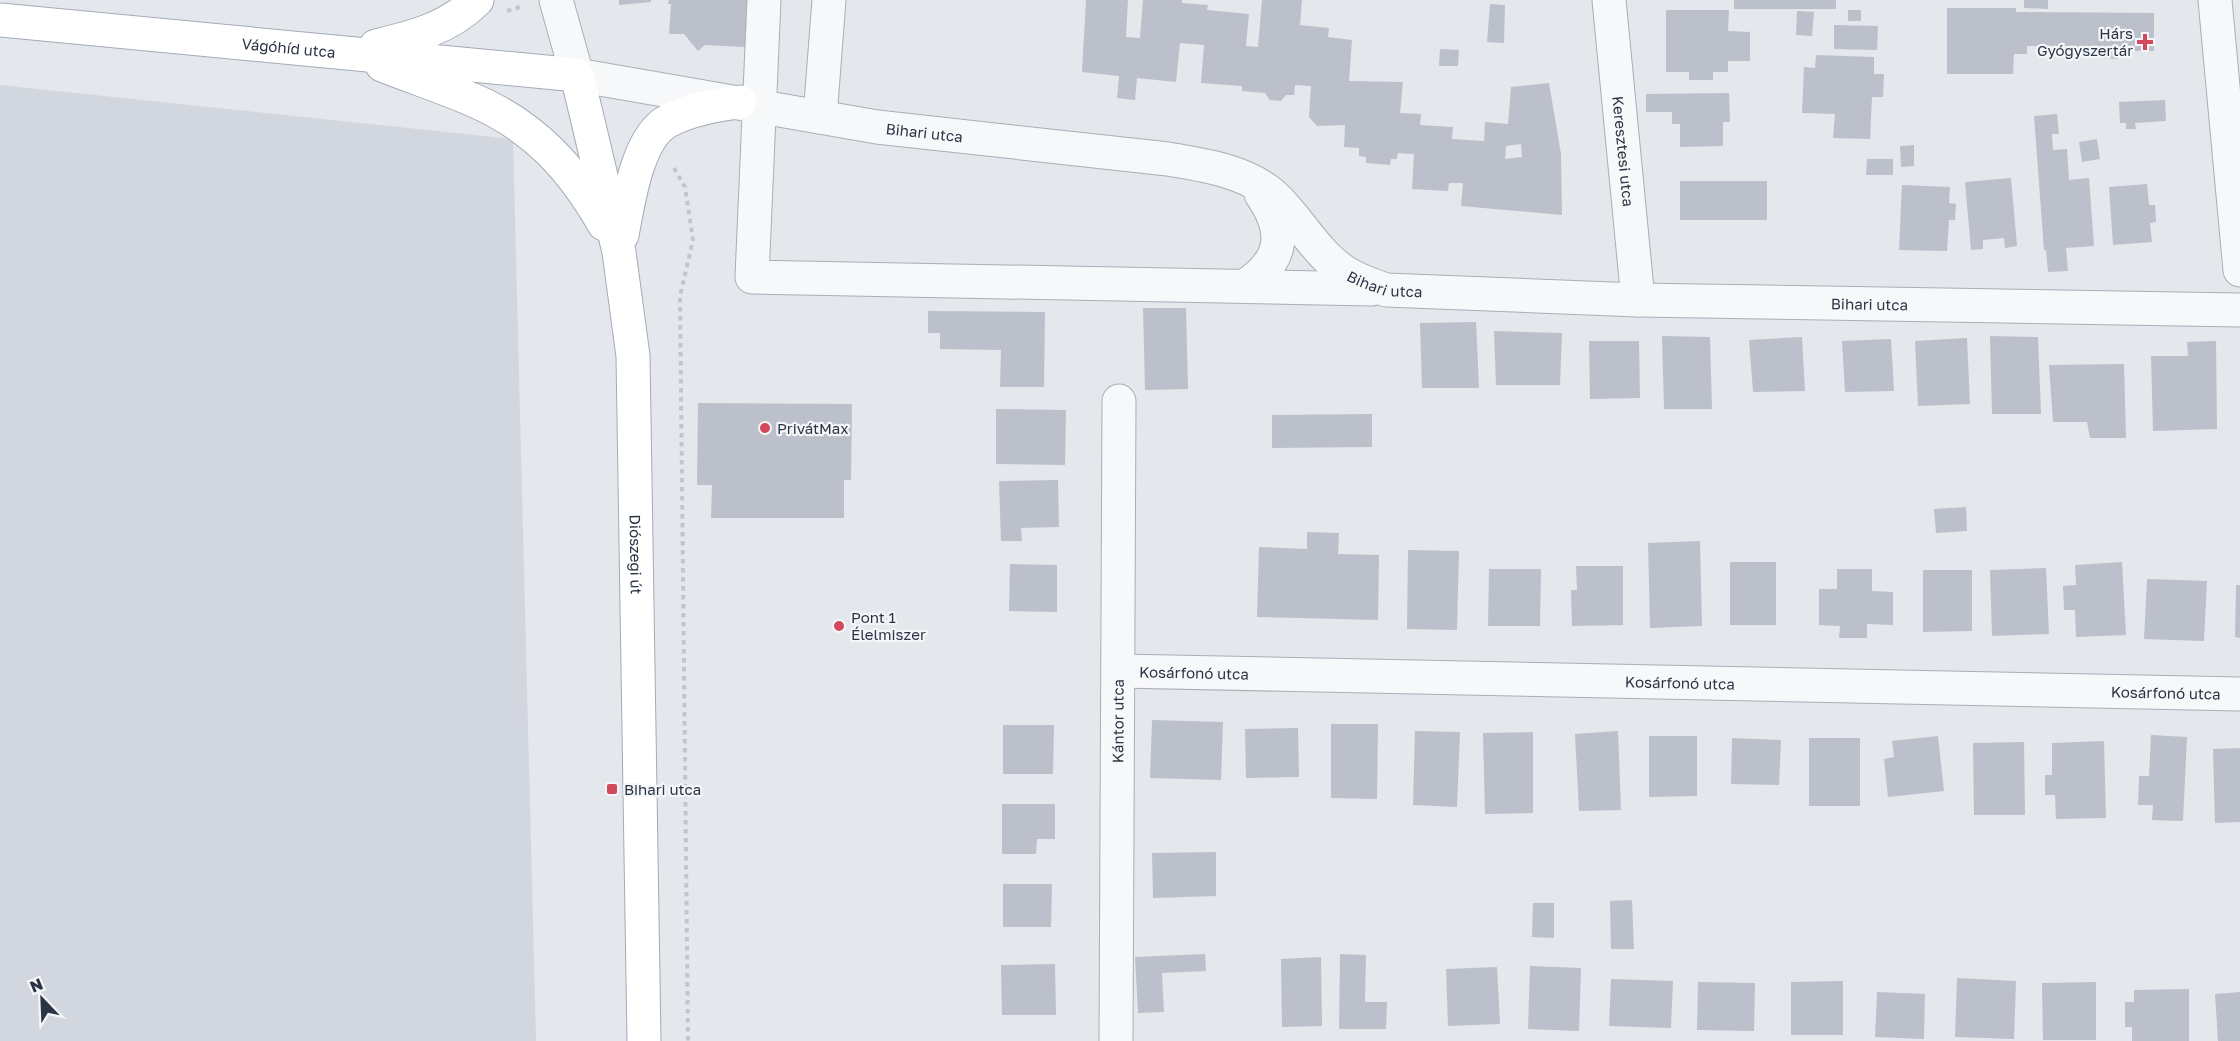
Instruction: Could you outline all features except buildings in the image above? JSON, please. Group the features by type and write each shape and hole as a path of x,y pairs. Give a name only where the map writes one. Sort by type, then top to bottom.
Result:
{"main road":[{"path":"351,51 409,38 487,7"},
{"name":"Vágóhíd utca","path":"0,20 351,51 578,75"},
{"path":"351,51 474,100 526,131 551,151 583,187 619,252"},
{"name":"Diószegi út","path":"578,75 619,252 633,356 644,1041"},
{"path":"619,252 632,178 647,144 666,122 705,107 750,104"}],"street":[{"path":"764,0 750,104 752,277 1386,290"},
{"path":"820,117 830,0"},
{"name":"Keresztesi utca","path":"1609,0 1638,300"},
{"path":"2215,0 2240,270"},
{"path":"543,2 578,75"},
{"name":"Bihari utca","path":"578,75 944,136 1168,159 1212,167 1251,181 1280,202 1336,266 1360,280 1386,290 1638,300 2240,310"},
{"path":"1245,286 1265,271 1277,251 1279,238 1274,215 1251,181"},
{"name":"Kántor utca","path":"1116,1041 1119,401"},
{"name":"Kosárfonó utca","path":"1119,671 2240,694"}],"path":[{"path":"487,7 543,2"}],"shaded area":[{"path":"0,85 513,139 536,1041 0,1041"}],"place":[{"name":"Hárs Gyógyszertár","path":"2145,42"},
{"name":"PrivátMax","path":"765,428"},
{"name":"Pont 1 Élelmiszer","path":"839,626"},
{"name":"Bihari utca","path":"612,789"}]}
